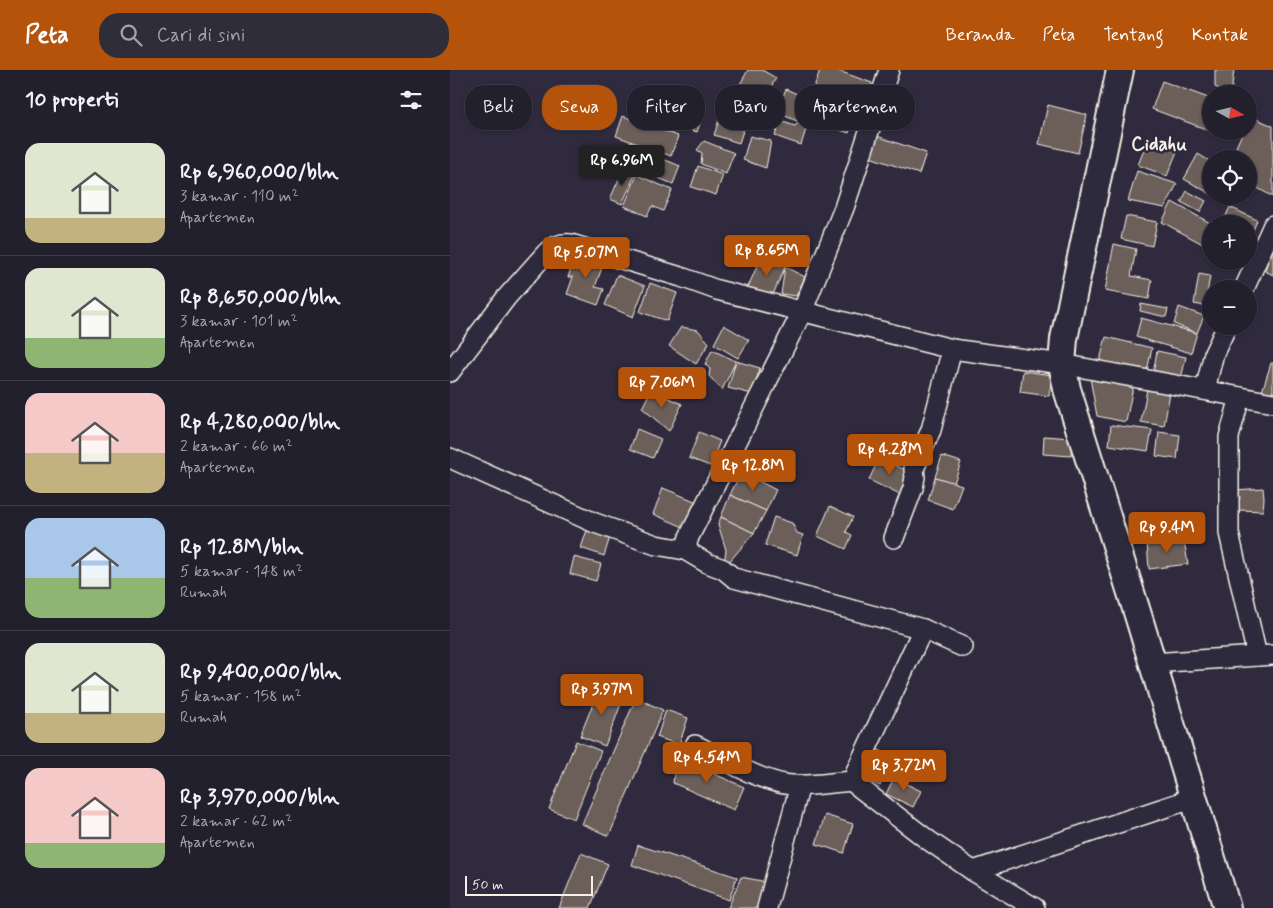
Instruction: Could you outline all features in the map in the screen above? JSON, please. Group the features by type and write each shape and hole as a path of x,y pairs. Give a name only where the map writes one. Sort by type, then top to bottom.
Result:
{"main road":[{"path":"1120,70 1064,339 1062,364 1067,389 1194,798 1224,908"}],"street":[{"path":"685,550 689,537 802,312 844,208 889,70"},
{"path":"1248,280 1273,225"},
{"path":"450,372 506,298 546,253 552,248 563,244 571,244 681,277 717,290 952,349 1062,364 1273,403"},
{"path":"1205,390 1214,353 1223,335"},
{"path":"894,538 913,488 914,469 931,430 952,349"},
{"path":"1152,663 1265,655 1229,533 1229,437 1240,397"},
{"path":"450,458 595,522 656,545 685,550 707,563 723,569 734,578 923,629 963,648"},
{"path":"923,629 856,771 854,780 856,785 928,840 973,871 1035,908"},
{"path":"695,744 743,769 784,784 800,785 854,780"},
{"path":"767,908 800,785"},
{"path":"973,871 1194,798"}],"building":[{"path":"748,70 762,70 776,78 772,85 740,85"},
{"path":"820,70 836,70 872,83 871,85 815,85"},
{"path":"1215,70 1234,70 1232,85 1215,85"},
{"path":"1162,81 1202,96 1202,128 1152,109"},
{"path":"786,89 795,93 795,120 785,116"},
{"path":"1048,105 1087,115 1078,153 1039,144"},
{"path":"623,116 627,117 627,130 662,130 678,136 671,156 616,136"},
{"path":"1258,119 1273,126 1273,197 1257,188 1257,150 1235,150 1239,140 1258,140"},
{"path":"785,123 795,126 795,130 806,130 801,145 775,136 777,130 785,130"},
{"path":"716,130 743,130 739,143 714,135"},
{"path":"871,134 926,153 919,174 864,155"},
{"path":"750,136 771,141 766,168 743,160"},
{"path":"1149,137 1178,149 1167,176 1138,165"},
{"path":"704,141 734,153 726,174 701,164 702,153 697,150"},
{"path":"651,154 680,166 673,184 644,172"},
{"path":"1198,154 1202,156 1202,189 1184,179"},
{"path":"698,166 723,175 716,195 691,187"},
{"path":"623,170 635,175 622,204 610,199"},
{"path":"1137,171 1177,184 1165,208 1128,201"},
{"path":"637,175 672,190 663,211 652,206 647,216 624,206"},
{"path":"1187,191 1202,199 1202,205 1204,205 1200,212 1181,202"},
{"path":"1172,202 1202,218 1202,244 1162,222"},
{"path":"1230,207 1247,215 1226,215"},
{"path":"1126,216 1157,222 1152,246 1121,239"},
{"path":"1114,244 1136,249 1131,276 1152,280 1149,299 1105,291"},
{"path":"1273,245 1273,275 1265,271"},
{"path":"577,252 604,262 595,287 604,289 598,305 567,294 573,277 568,277"},
{"path":"761,257 785,267 772,297 748,287"},
{"path":"785,267 805,277 796,296 781,294"},
{"path":"1199,274 1210,276 1209,280 1202,280 1202,305 1194,304"},
{"path":"617,275 645,286 633,317 605,305"},
{"path":"650,283 677,293 667,321 640,312"},
{"path":"1141,304 1168,309 1166,317 1140,311"},
{"path":"1179,307 1202,315 1202,321 1197,333 1174,324"},
{"path":"1141,318 1197,333 1191,353 1136,337"},
{"path":"724,325 749,340 738,358 714,344"},
{"path":"681,327 698,330 709,343 696,364 669,346"},
{"path":"1106,337 1152,348 1146,375 1099,364"},
{"path":"712,350 736,361 722,390 709,376 710,369 705,364"},
{"path":"1157,351 1186,357 1181,379 1153,374"},
{"path":"736,361 760,368 752,394 728,388"},
{"path":"1271,363 1273,363 1273,400 1260,398"},
{"path":"1023,371 1052,375 1049,396 1020,392"},
{"path":"1090,378 1133,387 1126,422 1097,416"},
{"path":"1147,389 1170,393 1164,426 1141,422"},
{"path":"651,390 682,404 669,431 642,408"},
{"path":"1111,425 1152,430 1148,451 1109,445"},
{"path":"637,429 661,439 653,458 630,449"},
{"path":"699,432 720,441 710,466 689,458"},
{"path":"1159,432 1180,435 1177,459 1156,456"},
{"path":"1044,436 1072,438 1071,456 1043,454"},
{"path":"942,456 961,462 954,483 935,477"},
{"path":"879,458 910,472 900,495 869,480"},
{"path":"741,472 776,490 766,511 730,495"},
{"path":"935,477 962,485 953,509 928,500"},
{"path":"663,488 697,502 686,528 653,514"},
{"path":"1263,488 1263,511 1238,510 1240,497 1236,490"},
{"path":"730,495 766,511 754,533 721,517"},
{"path":"830,506 853,517 846,532 852,535 846,549 817,536"},
{"path":"721,517 754,533 723,569 726,550 718,524"},
{"path":"774,517 792,523 797,533 803,535 797,555 765,545"},
{"path":"587,530 610,537 604,556 581,548"},
{"path":"1184,540 1188,564 1149,569 1147,543"},
{"path":"574,557 601,564 596,581 570,574"},
{"path":"600,686 624,696 605,746 580,736"},
{"path":"636,698 663,710 609,836 582,824"},
{"path":"666,710 688,718 679,745 657,737"},
{"path":"576,741 601,751 574,819 549,809"},
{"path":"874,748 894,757 880,786 860,777"},
{"path":"676,757 744,787 734,810 673,783"},
{"path":"894,778 921,791 913,807 886,794"},
{"path":"825,815 853,824 844,853 816,844"},
{"path":"638,845 737,877 729,900 632,865"},
{"path":"581,853 608,864 590,908 559,908"},
{"path":"741,877 772,883 760,908 728,908"}],"district":[{"name":"Cidahu","path":"1159,144"}]}
